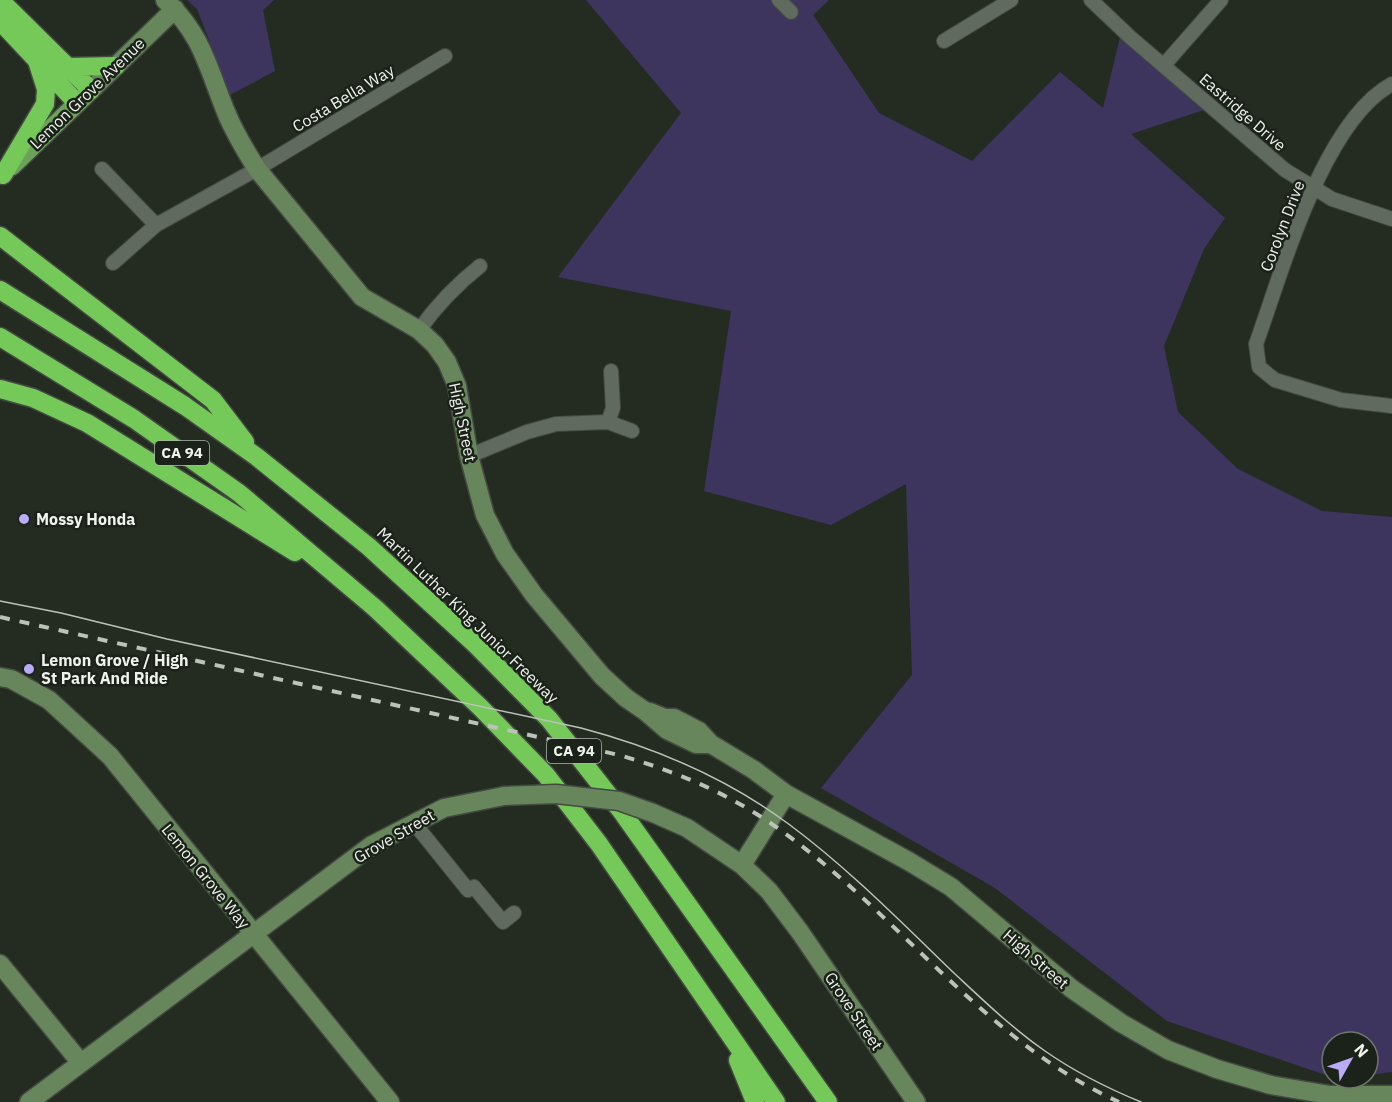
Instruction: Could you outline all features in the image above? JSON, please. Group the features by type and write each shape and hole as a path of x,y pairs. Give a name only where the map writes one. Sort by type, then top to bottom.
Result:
{"highway":[{"path":"0,0 91,90"},
{"path":"0,21 77,103"},
{"path":"1,176 45,104 45,89 37,61"},
{"path":"68,67 116,66"},
{"path":"0,236 213,400 257,457"},
{"name":"Martin Luther King Junior Freeway","path":"0,290 185,406 257,457 369,547 474,644 549,719 622,812 828,1102"},
{"name":"CA 94","path":"0,337 134,419 239,493 350,587 480,707 546,775 599,844 776,1102"},
{"path":"0,389 33,398 87,423 350,587"},
{"path":"723,1022 755,1102"}],"main road":[{"name":"Lemon Grove Avenue","path":"1,176 116,66 170,4"},
{"name":"High Street","path":"170,4 190,28 206,56 226,113 256,169 362,297 419,330 435,345 447,362 457,386 469,456 485,515 505,554 534,594 602,676 626,698 667,730 696,744 711,744 754,770 786,794 951,887 1072,989 1114,1019 1168,1050 1217,1069 1271,1085 1330,1095 1392,1095"},
{"name":"Lemon Grove Way","path":"0,677 11,679 49,699 110,756 390,1102"},
{"name":"Grove Street","path":"29,1102 372,845 444,808 504,796 556,794 620,801 653,813 687,828 742,865 769,891 794,924 916,1102"},
{"path":"742,865 786,794"},
{"path":"0,964 81,1062"}],"street":[{"path":"779,0 790,12"},
{"path":"944,41 1011,0"},
{"name":"Eastridge Drive","path":"1091,0 1286,170 1332,199 1392,219"},
{"path":"1164,65 1221,0"},
{"name":"Costa Bella Way","path":"112,263 156,225 256,169 446,56"},
{"name":"Corolyn Drive","path":"1392,84 1380,91 1353,119 1312,188 1256,344 1259,367 1275,380 1341,400 1392,406"},
{"path":"102,169 156,225"},
{"path":"419,330 436,307 462,280 480,267"},
{"path":"608,422 613,408 611,371"},
{"path":"469,456 527,432 556,424 608,422 632,431"},
{"path":"414,823 468,890 474,886 503,922 514,913"}],"shaded area":[{"path":"187,0 274,0 263,10 275,71 230,95 197,9"},
{"path":"586,0 829,0 813,15 879,113 972,161 1060,72 1103,108 1122,29 1213,107 1131,134 1225,218 1204,249 1164,346 1178,412 1238,469 1322,511 1392,517 1392,1072 1380,1074 1380,1030 1320,1030 1320,1073 1167,1021 995,888 821,788 912,675 906,484 831,525 704,491 731,311 558,277 681,113"}],"tram line":[{"path":"0,601 581,728 637,745 690,766 766,808 812,842 875,897 1010,1024 1033,1042 1080,1073 1141,1102"}],"railway":[{"path":"0,617 619,755 684,777 745,807 783,832 825,865 985,1012 1027,1046 1071,1077 1119,1102"}],"place":[{"name":"Mossy Honda","path":"24,519"},
{"name":"Lemon Grove / High St Park And Ride","path":"29,669"}]}
